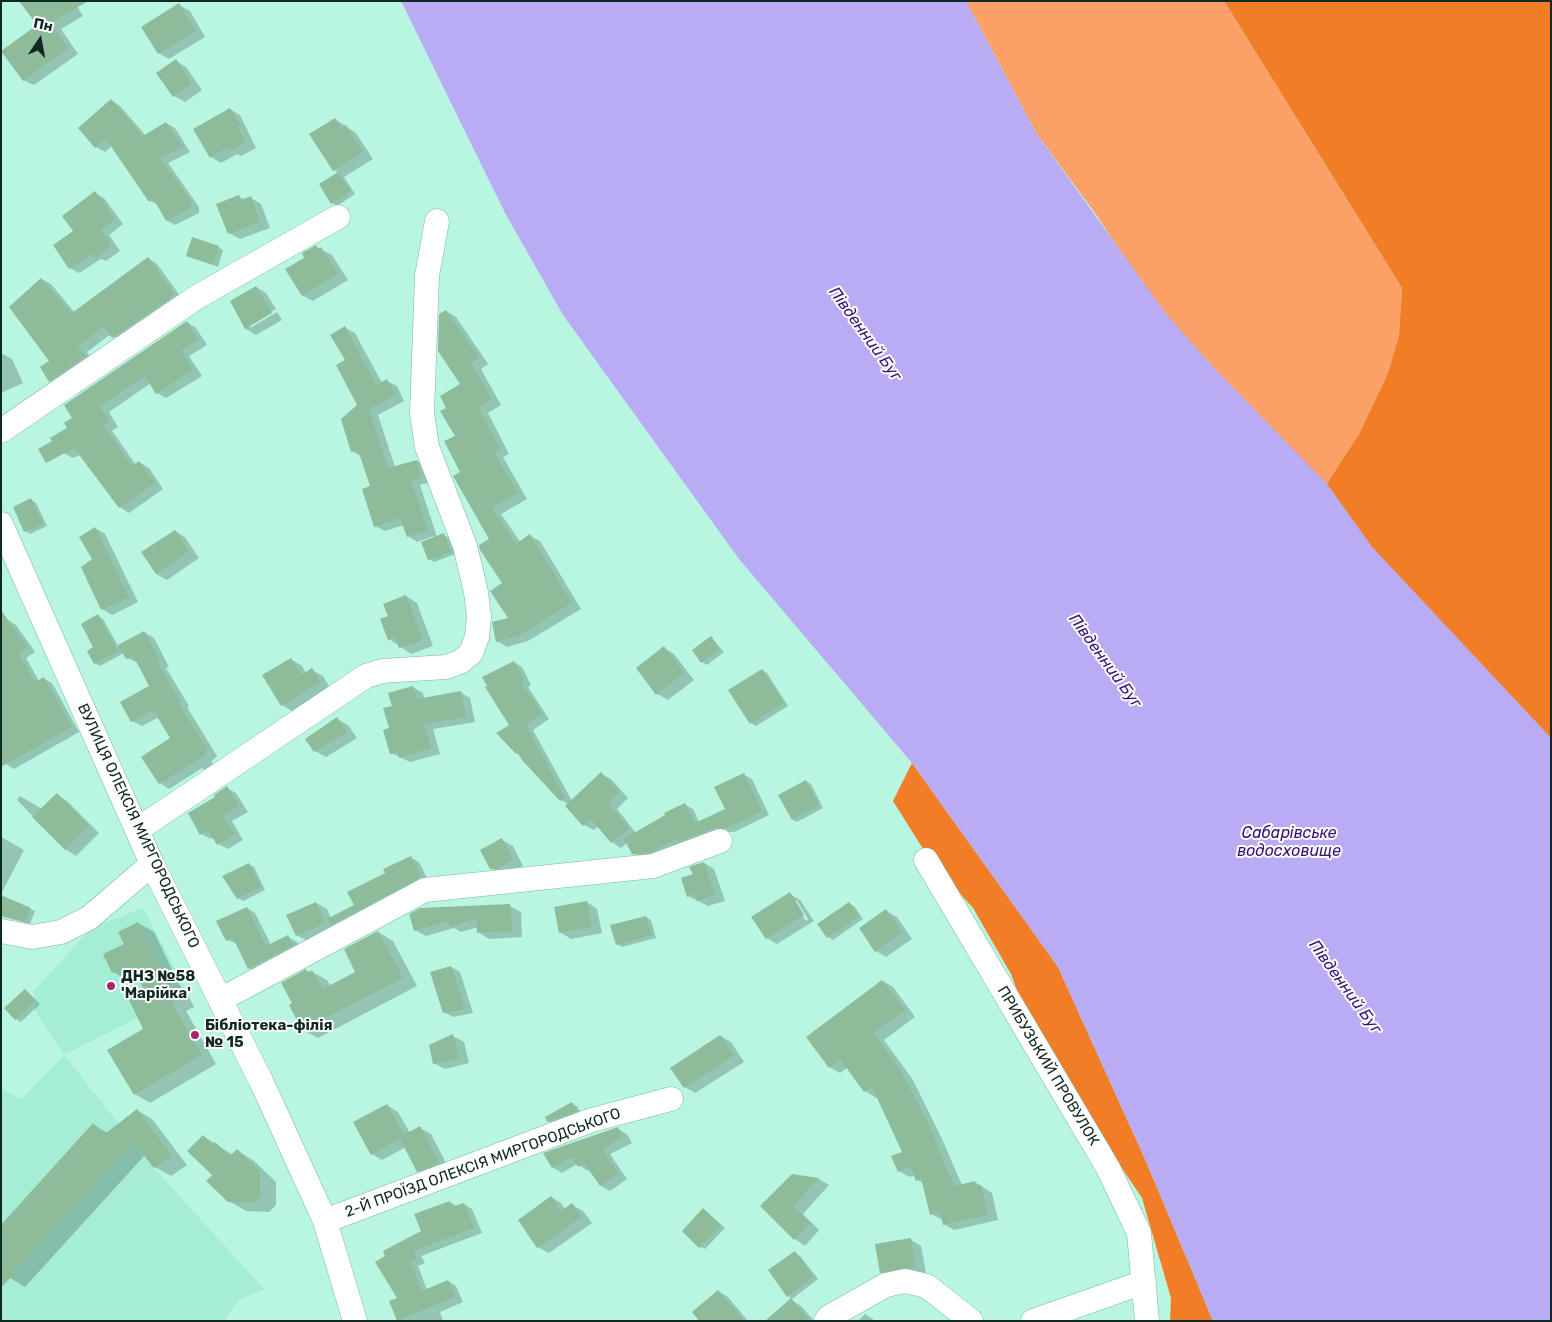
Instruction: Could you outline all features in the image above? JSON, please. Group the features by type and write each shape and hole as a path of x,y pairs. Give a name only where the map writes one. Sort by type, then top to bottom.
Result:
{"street":[{"path":"1,431 197,297 338,217"},
{"path":"136,830 366,676 382,670 446,667 460,662 471,653 477,637 479,617 476,592 465,546 426,447 422,413 427,276 437,221"},
{"name":"ВУЛИЦЯ ОЛЕКСІЯ МИРГОРОДСЬКОГО","path":"1,524 136,830 273,1106 325,1220 355,1321"},
{"path":"220,1000 425,890 653,866 720,841"},
{"name":"ПРИБУЗЬКИЙ ПРОВУЛОК","path":"926,860 1108,1168 1139,1233 1146,1321"},
{"path":"1,931 32,937 60,932 89,918 152,864"},
{"name":"2-Й ПРОЇЗД ОЛЕКСІЯ МИРГОРОДСЬКОГО","path":"325,1220 592,1120 671,1099"},
{"path":"826,1321 829,1317 886,1286 905,1281 927,1286 971,1321"},
{"path":"1033,1321 1144,1282"}],"shaded area":[{"path":"966,1 1224,1 1402,288 1399,335 1388,373 1359,434 1343,460 1551,683 1551,838 1368,621 1095,213 1036,133"},
{"path":"1224,1 1551,1 1551,738 1372,547 1327,484 1359,434 1388,373 1399,335 1402,288"},
{"path":"912,763 1058,967 1145,1159 1213,1321 1170,1321 1171,1298 1142,1198 1071,1092 1024,1009 1011,974 973,908 930,860 893,801"},
{"name":"ДНЗ №58 'Марійка'","path":"143,908 188,993 64,1055 34,1009 36,1000 33,992 91,928"},
{"path":"64,1055 154,1168 264,1289 239,1300 224,1321 1,1321 1,1089 22,1099"}],"water":[{"name":"Сабарівське водосховище","path":"401,1 966,1 1036,133 1166,314 1214,368 1327,484 1372,547 1551,738 1551,1321 1213,1321 1145,1159 1058,967 912,763 739,559 563,315 505,213"}],"building":[{"path":"19,1 88,1 51,23 69,48 23,81 1,51 37,25"},
{"path":"179,3 196,31 158,54 141,27"},
{"path":"176,59 192,84 173,97 156,73"},
{"path":"111,99 143,136 166,122 183,147 160,158 191,201 191,208 166,221 153,198 149,202 106,139 95,148 78,128"},
{"path":"230,108 241,126 238,128 246,142 230,151 228,147 210,158 193,129"},
{"path":"335,118 341,128 346,125 363,152 333,171 309,134"},
{"path":"338,172 351,191 331,204 319,184"},
{"path":"95,191 115,219 101,230 112,246 96,257 94,253 69,269 53,245 73,231 62,216"},
{"path":"239,195 241,200 251,196 260,222 228,234 216,204"},
{"path":"192,237 219,246 213,265 186,256"},
{"path":"316,245 318,249 321,247 338,274 302,296 285,269 304,258 302,253"},
{"path":"148,257 174,294 172,297 112,338 104,327 78,346 86,356 49,382 40,367 49,361 9,307 41,278 72,313"},
{"path":"256,286 272,313 245,329 230,301"},
{"path":"446,310 479,358 471,363 492,399 478,407 500,449 494,452 518,493 492,508 516,544 530,534 572,603 518,636 496,642 492,622 508,618 490,591 502,583 480,550 479,545 489,539 453,476 460,472 444,441 455,436 440,411 446,408 440,396 460,384 438,351 439,314"},
{"path":"187,321 198,340 181,351 193,370 156,394 145,376 100,406 109,422 103,425 132,466 139,461 155,483 119,508 74,448 46,463 38,449 52,441 50,438 67,428 64,423 72,418 64,405"},
{"path":"345,326 376,385 387,379 396,395 369,409 388,468 417,460 421,477 411,480 428,530 407,537 400,518 374,527 362,489 370,486 358,450 351,452 341,419 357,405 336,365 345,360 330,335"},
{"path":"31,498 43,524 24,532 13,507"},
{"path":"95,527 129,597 101,610 81,567 92,559 79,537"},
{"path":"175,530 189,551 156,574 141,552"},
{"path":"444,533 451,552 428,560 421,542"},
{"path":"406,595 423,640 399,648 395,637 388,640 380,619 388,616 383,604"},
{"path":"1,610 27,647 18,653 35,682 44,677 72,727 1,767"},
{"path":"98,614 118,651 94,664 87,651 93,647 81,624"},
{"path":"144,631 160,661 158,663 180,701 178,702 208,750 205,753 206,755 159,784 141,757 170,738 153,710 131,722 120,702 149,686 133,655 126,659 118,645"},
{"path":"711,636 720,649 701,663 692,650"},
{"path":"664,646 684,673 656,695 636,668"},
{"path":"291,658 301,675 312,668 321,682 281,706 262,675"},
{"path":"514,661 524,680 521,682 542,714 526,725 565,798 560,801 522,760 518,753 516,754 496,733 509,725 485,687 487,686 482,677"},
{"path":"762,669 784,703 750,724 728,690"},
{"path":"413,686 417,699 461,691 466,717 424,724 431,748 399,758 398,752 390,754 383,730 389,728 383,708 392,706 388,693"},
{"path":"337,717 347,732 314,752 305,739"},
{"path":"601,772 620,792 608,803 629,829 611,843 591,819 583,826 565,806"},
{"path":"744,773 762,811 725,829 715,828 678,842 676,839 650,853 632,854 624,839 665,815 664,813 685,803 695,823 725,809 714,787"},
{"path":"806,780 819,805 792,820 778,795"},
{"path":"227,786 239,806 223,816 235,834 217,845 208,830 200,835 188,813 215,797 214,795"},
{"path":"57,793 89,826 65,850 32,817"},
{"path":"502,838 513,860 497,869 490,869 480,850"},
{"path":"411,856 421,877 331,925 327,919 354,905 347,892 385,873 383,869"},
{"path":"704,862 715,895 697,901 694,894 687,897 681,878 693,874 689,867"},
{"path":"249,863 261,887 237,899 222,876"},
{"path":"790,892 804,915 766,939 751,917"},
{"path":"1,895 31,908 25,922 1,916"},
{"path":"587,901 592,927 559,933 554,907"},
{"path":"316,902 325,923 296,936 286,915"},
{"path":"849,902 859,916 827,938 817,924"},
{"path":"510,904 512,931 477,933 476,919 450,927 448,921 414,931 409,914 420,908"},
{"path":"247,907 266,946 288,935 293,945 248,969 233,938 226,941 216,921"},
{"path":"886,909 902,932 875,952 859,928"},
{"path":"646,916 652,935 616,945 610,925"},
{"path":"138,922 168,982 170,980 179,998 171,1002 202,1055 134,1095 107,1050 143,1029 129,1000 145,992 131,964 112,973 103,954 124,944 118,932"},
{"path":"378,931 403,978 302,1030 289,1005 292,1003 281,983 306,969 308,973 312,970 323,989 355,972 344,949"},
{"path":"451,966 465,1009 443,1013 430,972"},
{"path":"882,980 905,1010 874,1033 902,1073 932,1132 954,1186 975,1181 976,1186 981,1185 988,1215 943,1225 940,1212 930,1215 921,1178 916,1181 910,1166 898,1172 891,1156 902,1152 872,1087 864,1092 840,1059 829,1068 806,1037"},
{"path":"25,989 36,1000 15,1020 4,1008"},
{"path":"453,1034 459,1058 433,1064 429,1045"},
{"path":"720,1035 734,1055 684,1088 670,1068"},
{"path":"572,1102 577,1111 547,1122 545,1117"},
{"path":"387,1104 404,1135 420,1126 439,1163 417,1172 400,1139 371,1155 353,1122"},
{"path":"137,1109 172,1156 154,1168 133,1142 1,1288 1,1225 93,1123 105,1134"},
{"path":"618,1127 623,1137 602,1149 619,1174 600,1186 584,1163 578,1167 572,1157 552,1168 543,1153"},
{"path":"203,1135 213,1145 215,1142 230,1156 237,1149 260,1171 260,1196 253,1203 228,1202 206,1181 212,1175 187,1151"},
{"path":"792,1174 819,1178 793,1207 810,1223 794,1240 760,1206"},
{"path":"551,1196 561,1211 572,1203 582,1217 537,1248 518,1220"},
{"path":"450,1201 452,1207 464,1203 474,1228 414,1251 417,1258 410,1262 422,1291 448,1280 455,1297 397,1321 389,1301 397,1298 375,1262 385,1256 383,1251 421,1231 414,1214"},
{"path":"703,1208 721,1225 699,1248 682,1231"},
{"path":"911,1238 916,1268 902,1268 880,1273 875,1244"},
{"path":"795,1251 814,1276 787,1297 768,1270"},
{"path":"718,1290 744,1321 699,1321 692,1312"},
{"path":"791,1298 810,1321 765,1321"}],"place":[{"name":"ДНЗ №58 'Марійка'","path":"111,986"},
{"name":"Бібліотека-філія № 15","path":"195,1035"}],"water label":[{"name":"Південний Буг","path":"865,334"},
{"name":"Південний Буг","path":"1105,661"},
{"name":"Південний Буг","path":"1345,987"}]}
